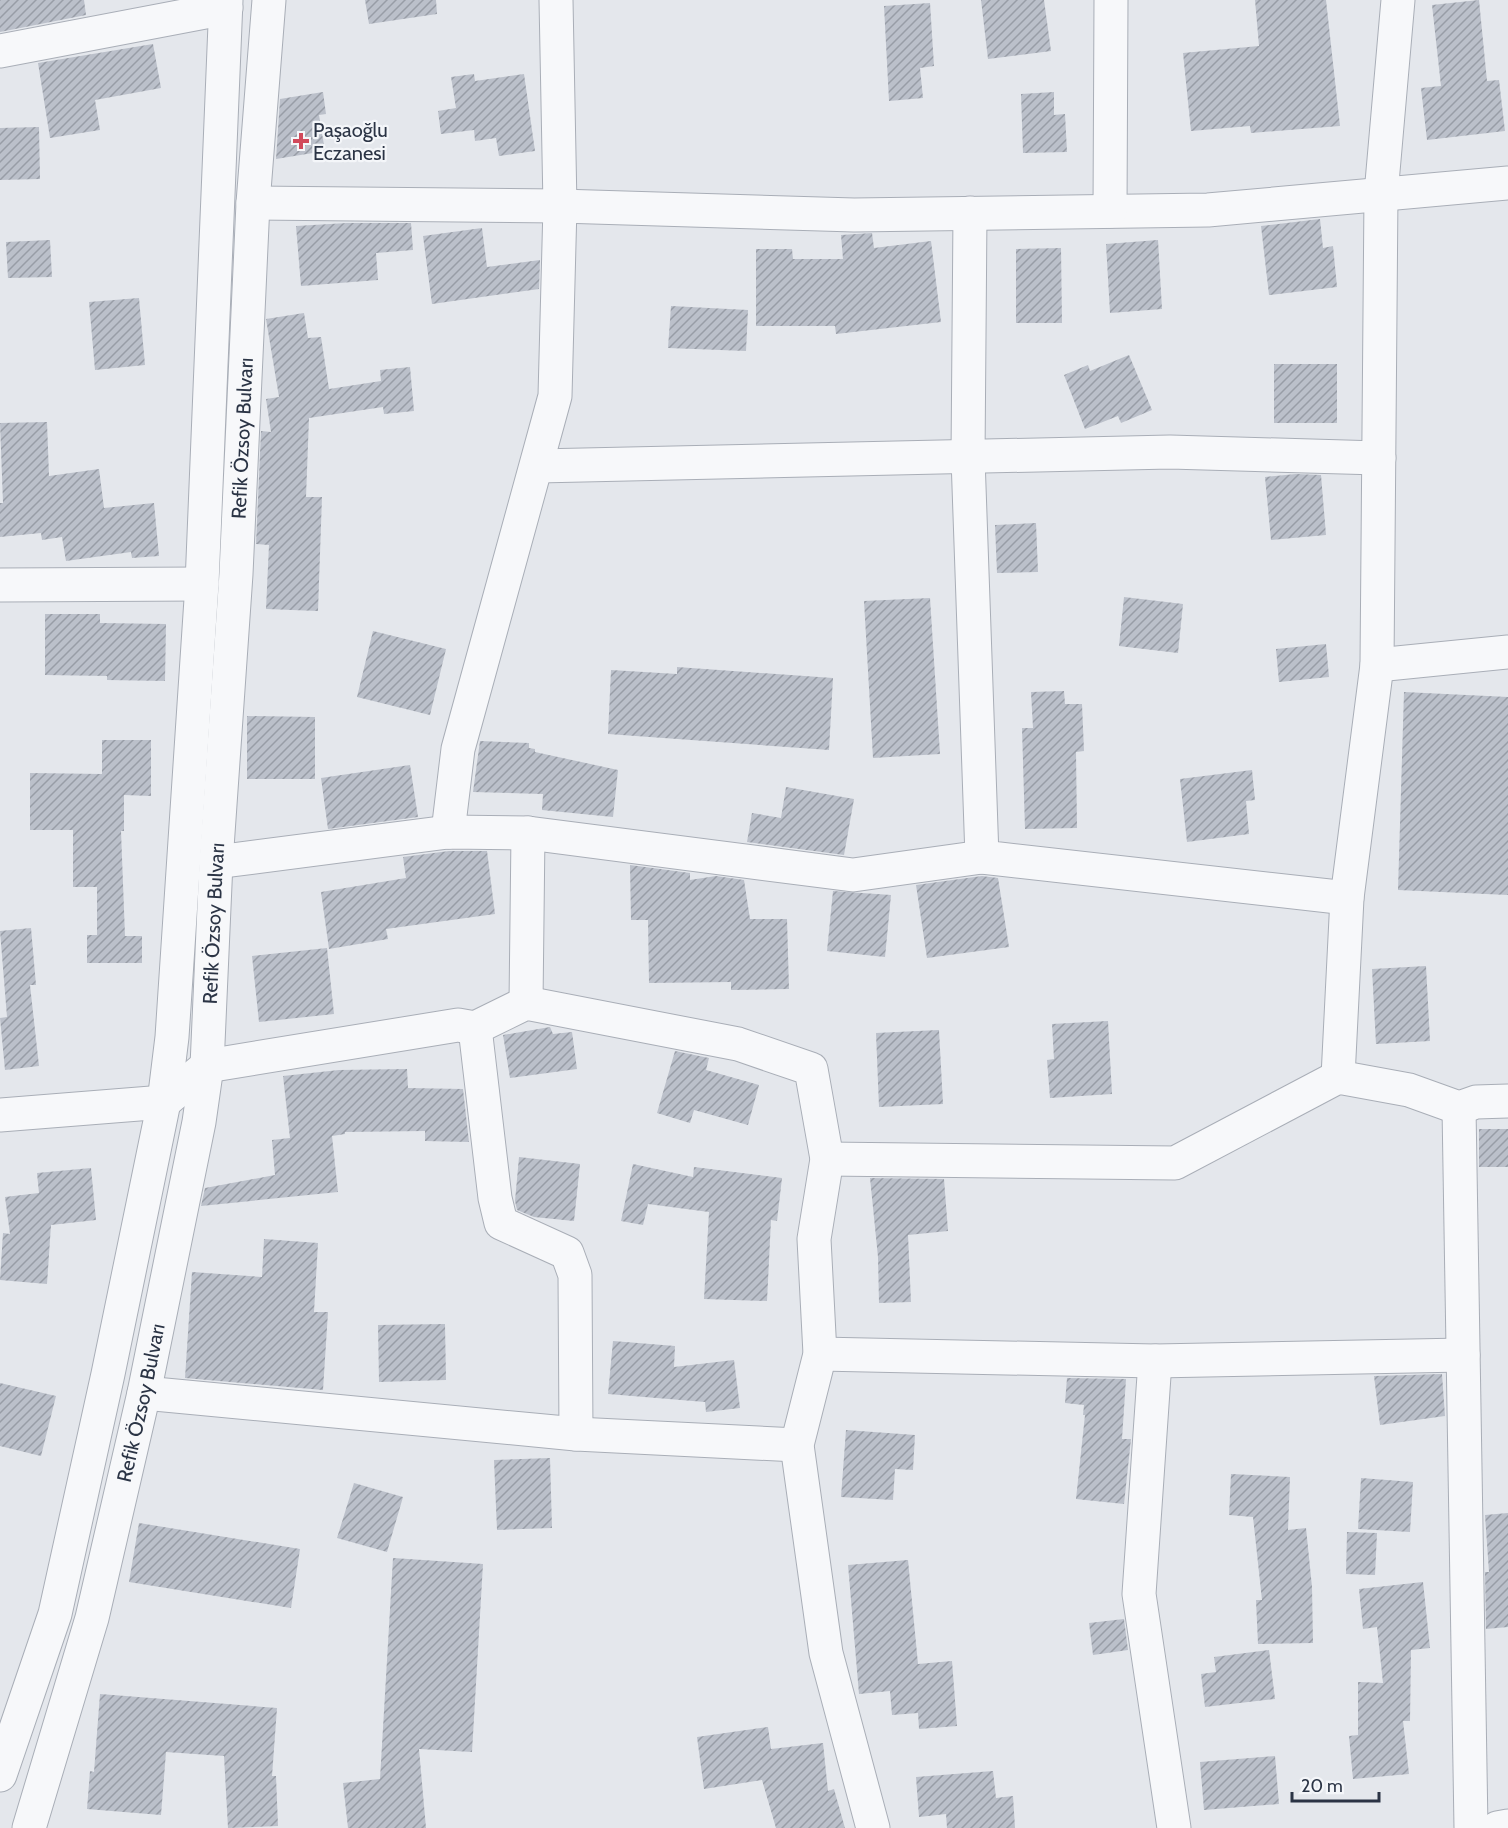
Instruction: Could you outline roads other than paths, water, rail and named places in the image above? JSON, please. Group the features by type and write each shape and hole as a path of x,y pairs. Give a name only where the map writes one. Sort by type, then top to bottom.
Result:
{"street":[{"name":"Refik Özsoy Bulvarı","path":"29,1828 92,1618 144,1393 199,1122 207,1066 216,862 236,574 253,203 269,0"},
{"path":"448,832 458,749 538,466 555,396 560,206 556,0"},
{"path":"1110,211 1111,0"},
{"path":"1338,1077 1347,898 1377,665 1381,194 1398,0"},
{"name":"Refik Özsoy Bulvarı","path":"0,1775 55,1614 108,1374 164,1102 172,1037 202,584 226,4"},
{"path":"0,51 226,4"},
{"path":"253,203 560,206 854,215 1208,210 1508,183"},
{"path":"970,213 968,458 982,857"},
{"path":"538,466 1170,452 1379,458"},
{"path":"0,585 202,584"},
{"path":"1377,665 1508,652"},
{"path":"216,862 448,832 528,833 853,875 982,857 1347,898"},
{"path":"526,1003 528,833"},
{"path":"0,1115 164,1102 207,1066 458,1025 475,1028 526,1003 738,1044 811,1069 827,1159 814,1239 820,1353 797,1445 826,1653 873,1828"},
{"path":"475,1028 495,1198 501,1223 567,1252 575,1275 576,1434"},
{"path":"827,1159 1175,1163 1338,1077 1409,1090 1460,1108 1476,1102 1508,1101"},
{"path":"1460,1108 1472,1828"},
{"path":"820,1353 1155,1361 1463,1355"},
{"path":"1155,1361 1139,1594 1174,1828"},
{"path":"144,1393 576,1434 797,1445"},
{"path":"1497,1828 1508,1826"}],"place":[{"name":"Paşaoğlu Eczanesi","path":"301,141"}]}
